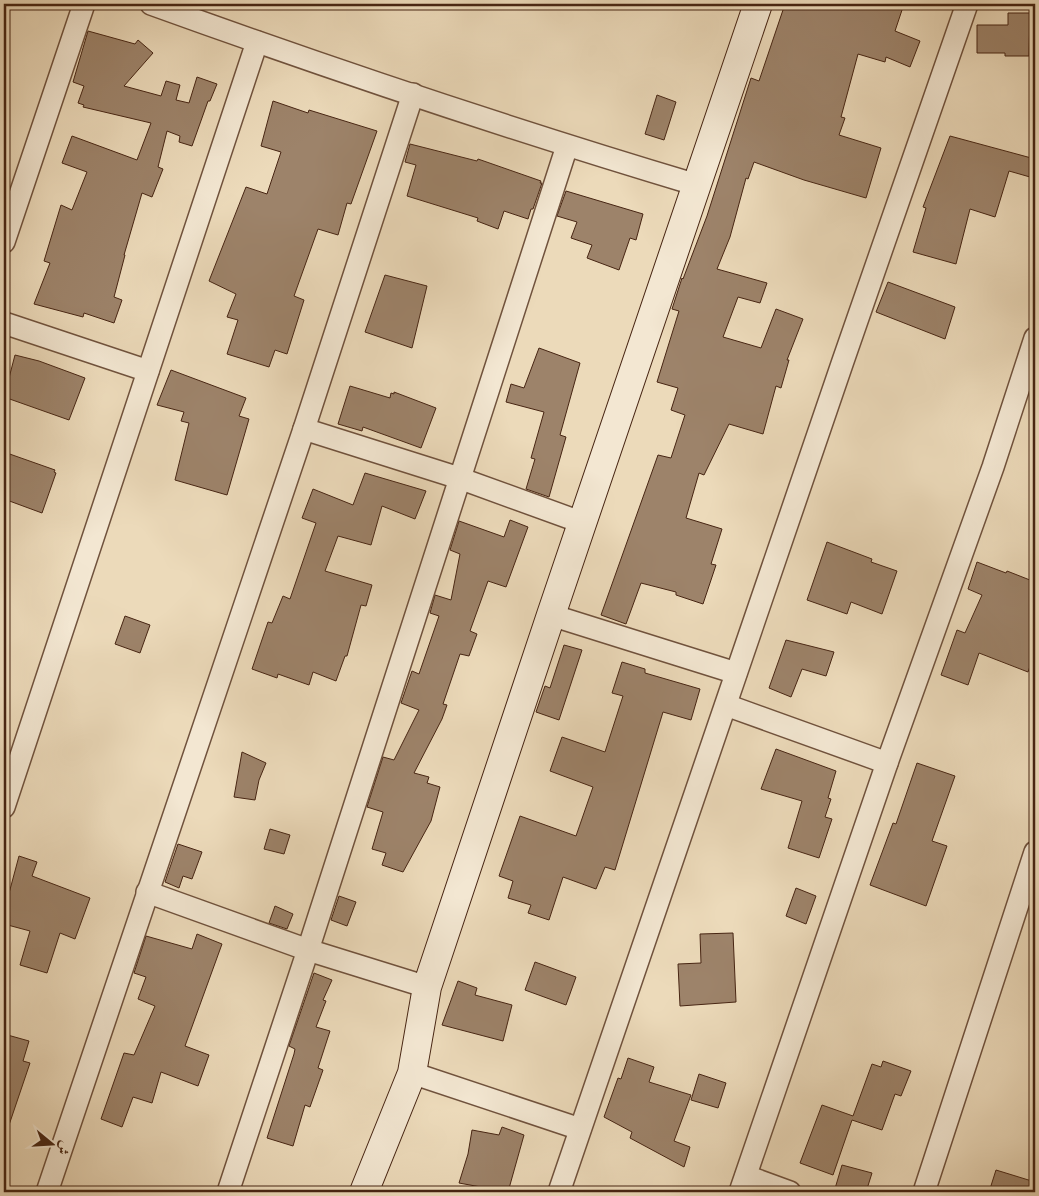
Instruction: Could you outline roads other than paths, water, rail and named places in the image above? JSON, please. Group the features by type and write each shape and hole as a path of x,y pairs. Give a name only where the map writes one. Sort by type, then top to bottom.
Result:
{"street":[{"path":"4,242 84,4"},
{"path":"151,4 567,146 697,185"},
{"path":"364,1192 412,1073 427,987 758,4"},
{"path":"559,1192 967,4"},
{"path":"4,807 258,42"},
{"path":"47,1192 304,429 413,94"},
{"path":"228,1192 567,146"},
{"path":"4,323 148,371"},
{"path":"790,1192 743,1184 887,763 993,467 1035,338"},
{"path":"304,429 459,478 583,523"},
{"path":"551,615 736,673"},
{"path":"726,705 887,763"},
{"path":"924,1192 1035,852"},
{"path":"147,892 308,950 427,987"},
{"path":"412,1073 580,1129"}]}
